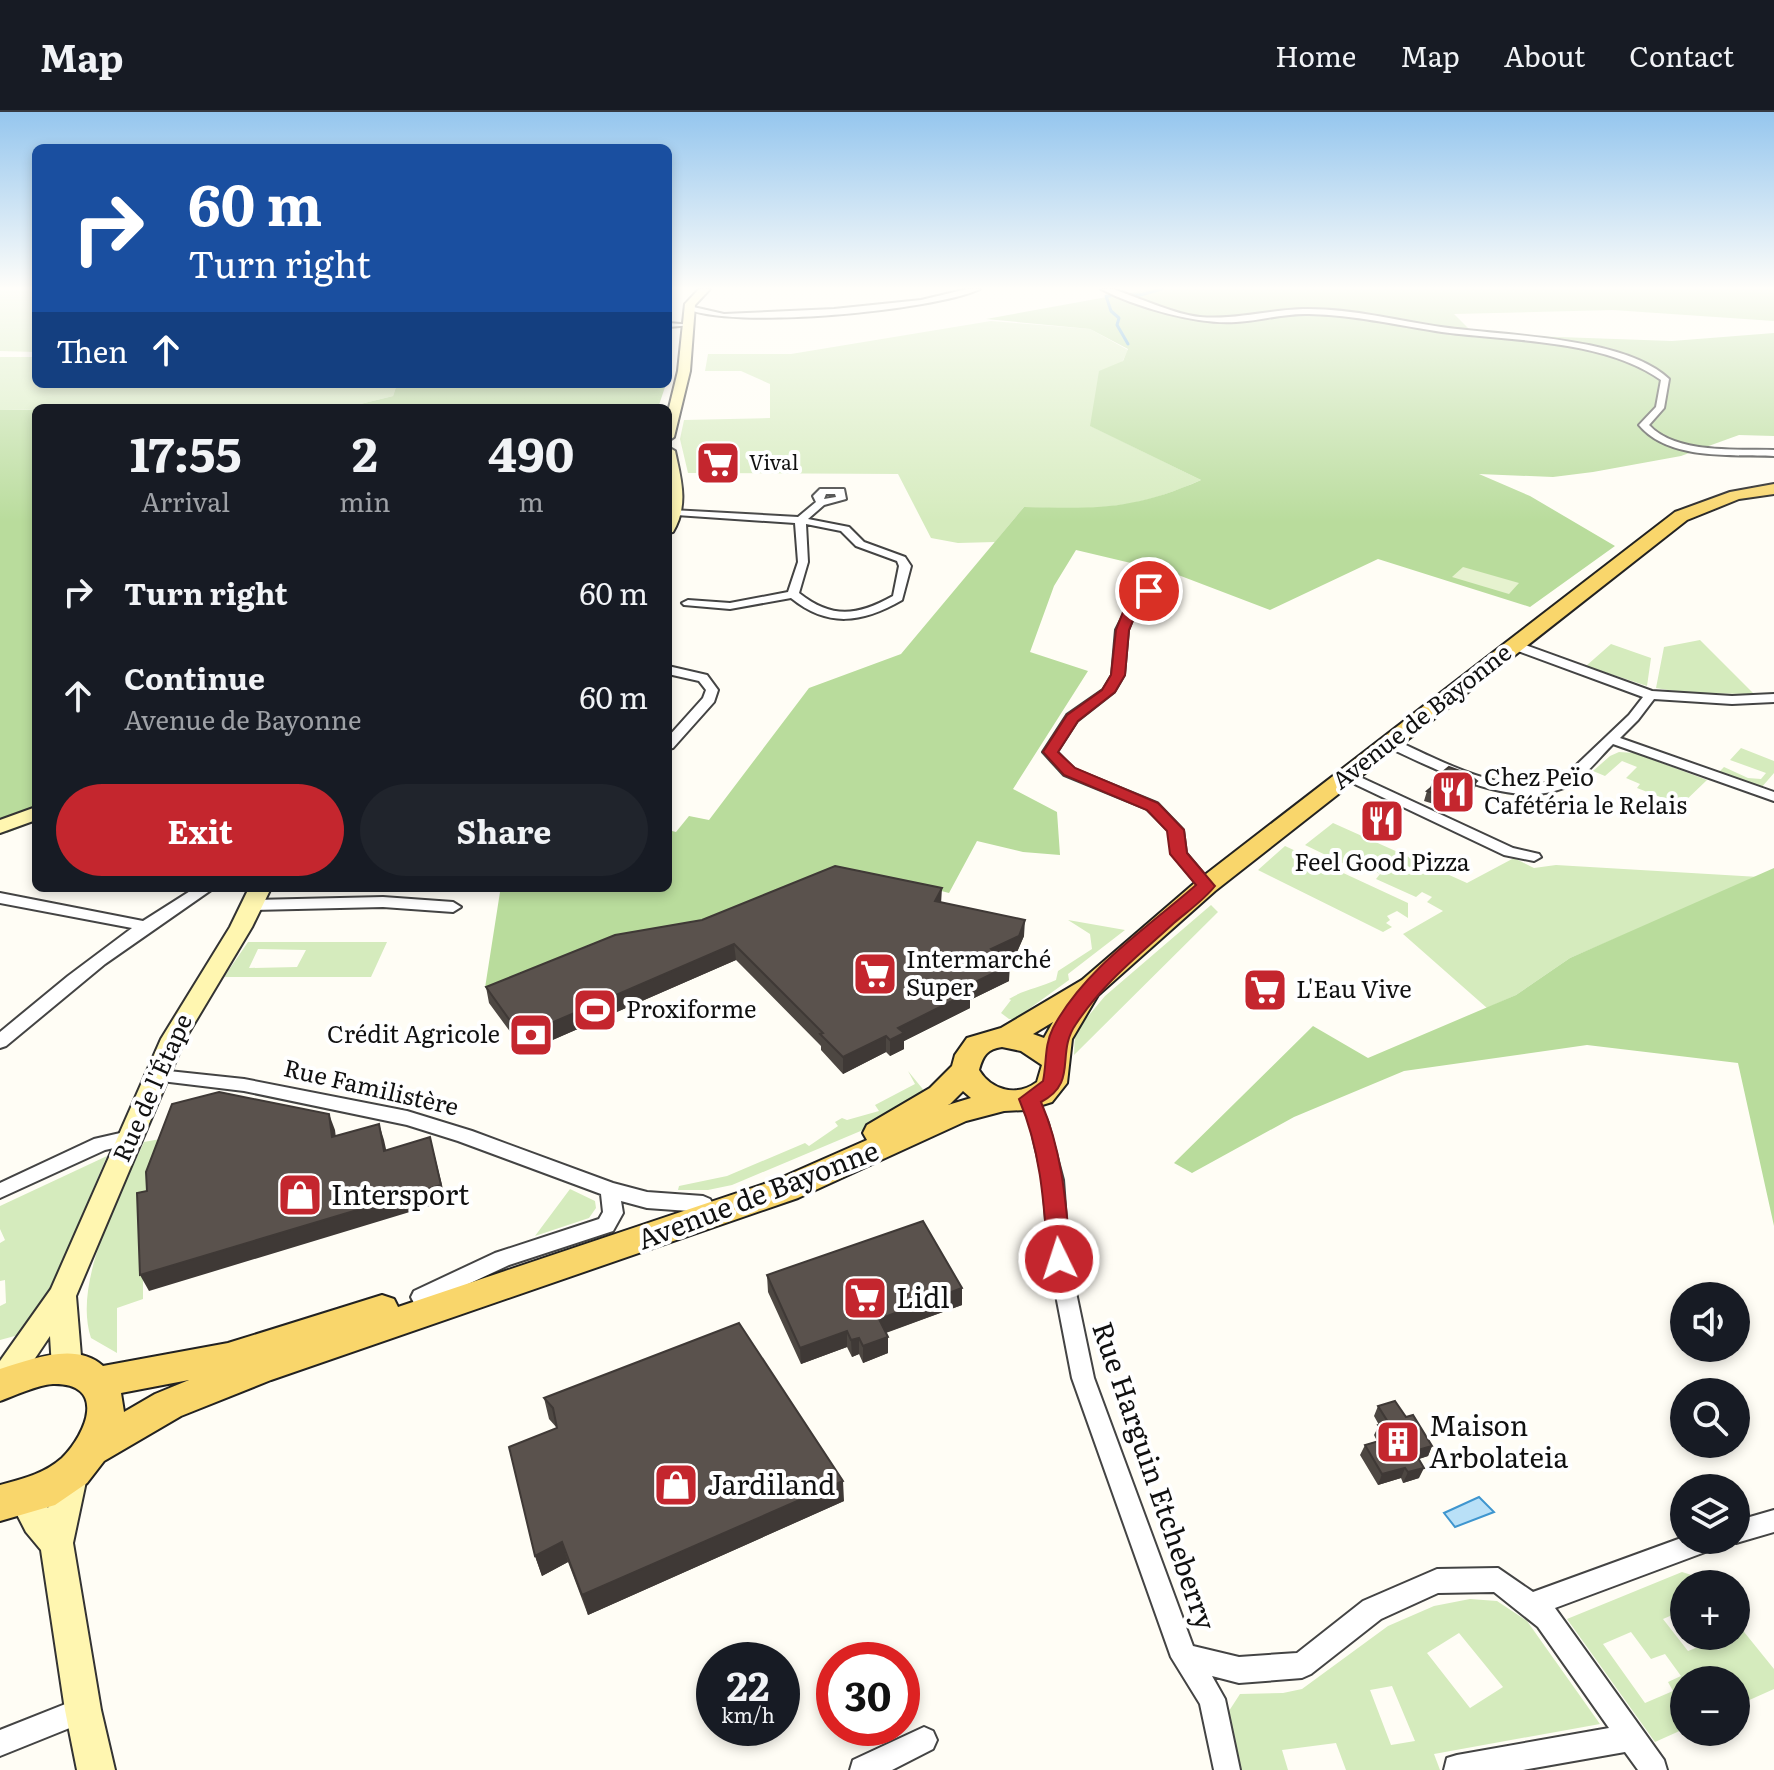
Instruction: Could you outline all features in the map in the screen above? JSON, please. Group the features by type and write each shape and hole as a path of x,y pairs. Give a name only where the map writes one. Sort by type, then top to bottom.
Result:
{"main road":[{"path":"672,420 685,366"},
{"path":"672,470 677,494 672,520"},
{"name":"Avenue de Bayonne","path":"1092,986 1206,886 1681,516 1736,495 1774,489"},
{"path":"0,827 32,815"},
{"name":"Rue de l'Étape","path":"0,1385 62,1296 129,1138 190,1006 247,920 261,893"},
{"path":"1007,1037 1034,1043 1053,1059 1056,1067 1053,1083 1047,1090 1017,1100 978,1090 965,1070 967,1057 976,1047 1007,1037 1092,986"},
{"path":"1053,1059 1062,1030 1092,986"},
{"name":"Avenue de Bayonne","path":"0,1385 46,1369 90,1380 173,1383 239,1366 359,1326 380,1310 651,1210 703,1204 793,1172 870,1137 940,1096 965,1070"},
{"name":"Avenue de Bayonne","path":"12,1501 168,1405 262,1368 787,1189 957,1113 1017,1100"},
{"path":"62,1296 90,1380 109,1407 107,1417 83,1460 57,1543 83,1710 96,1770"},
{"path":"12,1501 38,1521 57,1543"}],"street":[{"path":"1652,366 1665,379 1660,408 1644,425 1647,432 1669,442 1698,449 1774,453"},
{"path":"800,520 821,503"},
{"path":"676,512 800,520 845,529 860,544 901,559 905,566 898,598 879,610 860,615 819,613 793,594 730,606 688,603"},
{"path":"793,594 803,562 800,520"},
{"path":"1149,591 1126,621 1118,675 1108,692 1072,718 1050,752 1069,772 1152,806 1176,830 1179,854 1206,886"},
{"path":"1514,645 1650,695 1705,699 1774,698"},
{"path":"672,671 703,678 712,690 709,699 672,741"},
{"path":"1390,743 1487,783 1531,789 1565,782 1640,713 1650,695"},
{"path":"1611,739 1774,797"},
{"path":"1347,775 1509,852 1534,857"},
{"path":"0,1042 65,985 145,926 200,892"},
{"path":"261,893 453,907"},
{"path":"0,898 145,926"},
{"name":"Rue Familistère","path":"159,1076 207,1079 407,1118 465,1136 610,1190 651,1210"},
{"name":"Rue Harguin Etcheberry","path":"1017,1100 1039,1123 1053,1180 1059,1259 1083,1378 1184,1657 1212,1699 1227,1770"},
{"path":"0,1191 101,1144 129,1138"},
{"name":"Avenue de Bayonne","path":"421,1297 502,1259 606,1225 613,1213 610,1190"},
{"name":"Avenue de Bayonne","path":"509,1285 560,1261 655,1228 651,1210"},
{"path":"1750,1528 1774,1521"},
{"path":"1531,1605 1670,1554"},
{"path":"1184,1657 1239,1670 1302,1665 1372,1610 1437,1581 1498,1580 1547,1618 1654,1770"},
{"path":"0,1743 83,1710"},
{"path":"1457,1768 1631,1738"},
{"path":"863,1770 924,1740"}],"green space":[{"path":"0,366 32,366 32,388 396,388 393,396 360,404 32,404 32,410 0,410"},
{"path":"706,366 1120,366 1091,426 1201,480 1135,503 1094,508 1024,507 995,542 958,543 931,538 898,474 688,473 680,439 684,420 770,418 770,384 741,371 705,371"},
{"path":"1110,366 1774,366 1774,436 1739,435 1681,456 1593,472 1553,477 1479,474 1530,496 1615,546 1530,607 1378,559 1270,610 1173,573 1076,550 1054,586 1030,652 1088,671 1013,789 1057,812 1060,855 1023,852 977,841 949,893 926,887 727,912 485,988 500,892 672,892 672,831 676,832 689,816 709,820 809,688 901,654 1024,507 1114,506 1155,497 1201,480 1090,426 1099,371"},
{"path":"396,388 665,388 659,404 360,404 393,396"},
{"path":"0,410 32,410 32,823 7,833 0,829"},
{"path":"1463,567 1519,583 1509,594 1452,577"},
{"path":"1700,640 1754,694 1687,693 1656,688 1664,647"},
{"path":"1611,644 1651,658 1647,686 1586,666"},
{"path":"1741,748 1774,761 1774,773 1761,788 1719,772 1724,767 1748,778 1761,779 1766,773 1730,760"},
{"path":"1619,752 1635,753 1707,780 1681,805 1637,788 1640,784 1626,778 1637,767 1622,761 1605,776 1593,771"},
{"path":"1333,823 1467,883 1514,858 1534,868 1556,865 1759,877 1570,958 1516,995 1487,1008 1403,934 1443,911 1427,902 1432,897 1422,892 1416,897 1376,879 1380,874 1366,868 1361,872 1305,845"},
{"path":"1285,846 1408,903 1408,918 1397,911 1387,916 1390,920 1386,923 1392,927 1383,932 1258,870"},
{"path":"1774,868 1774,1226 1738,1063 1587,1045 1404,1071 1294,1117 1192,1173 1174,1163 1313,1026 1368,1058 1516,995 1570,958"},
{"path":"1211,905 1218,912 1074,1055 1075,1032 1105,996"},
{"path":"1068,920 1125,930 1068,974 1069,980 1015,1019 1009,1019 1001,1013 1009,999 1056,980 1058,971 1092,949 1090,934"},
{"path":"248,942 387,942 371,977 224,977","holes":["258,949 306,950 297,967 249,968"]},
{"path":"908,1071 926,1093 863,1130 732,1185 708,1190 678,1190 679,1186 727,1176 805,1143 809,1146 838,1126 835,1122 842,1118 847,1120 879,1111 875,1105 915,1084"},
{"path":"166,1138 143,1279 143,1299 117,1308 117,1353 91,1338 87,1315 93,1265 112,1212 144,1142"},
{"path":"107,1156 44,1305 26,1333 0,1340 0,1306 6,1303 5,1280 0,1281 0,1243 5,1240 0,1229 0,1206"},
{"path":"570,1189 595,1201 596,1208 589,1218 535,1236"},
{"path":"1670,1577 1670,1616 1663,1619 1670,1628 1670,1650 1750,1650 1750,1639 1774,1669 1774,1689 1750,1700 1750,1666 1674,1666 1665,1654 1651,1659 1631,1632 1603,1644 1645,1703 1670,1692 1670,1735 1655,1742 1567,1619"},
{"path":"1470,1599 1497,1601 1527,1621 1600,1724 1434,1754 1440,1770 1346,1770 1336,1743 1282,1750 1288,1770 1240,1770 1227,1714 1240,1694 1283,1693 1302,1689 1388,1626 1434,1606","holes":["1459,1633 1503,1687 1470,1708 1427,1653","1392,1686 1415,1741 1391,1745 1370,1690"]}],"water":[{"path":"1479,1497 1494,1512 1455,1527 1444,1513"}],"building":[{"path":"1449,767 1477,781 1462,794 1457,792 1450,798 1427,791 1438,782 1433,780"},
{"name":"Intermarché Super","path":"835,866 942,888 935,901 1025,920 1019,936 991,949 1010,965 965,987 970,992 898,1028 904,1033 890,1040 886,1036 843,1057 734,944 521,1036 486,987 615,935 702,920"},
{"name":"Intersport","path":"219,1092 329,1114 332,1137 379,1124 384,1151 430,1137 441,1185 140,1275 137,1193 147,1191 146,1172 172,1104"},
{"name":"Lidl","path":"923,1221 962,1288 879,1319 888,1337 863,1346 859,1338 851,1340 847,1331 800,1348 767,1275"},
{"name":"Jardiland","path":"739,1323 843,1481 582,1595 562,1542 535,1556 509,1447 557,1428 553,1408 544,1398"},
{"name":"Maison Arbolateia","path":"1395,1401 1406,1417 1413,1415 1432,1446 1414,1451 1424,1468 1408,1472 1405,1468 1382,1474 1365,1445 1386,1439 1378,1425 1388,1422 1378,1406"}],"place":[{"name":"Vival","path":"718,463"},
{"name":"Chez Peïo Cafétéria le Relais","path":"1453,792"},
{"name":"Feel Good Pizza","path":"1382,821"},
{"name":"Intermarché Super","path":"875,974"},
{"name":"L'Eau Vive","path":"1265,990"},
{"name":"Proxiforme","path":"595,1010"},
{"name":"Crédit Agricole","path":"531,1035"},
{"name":"Intersport","path":"300,1195"},
{"name":"Lidl","path":"865,1298"},
{"name":"Maison Arbolateia","path":"1398,1442"},
{"name":"Jardiland","path":"676,1485"}],"route":[{"path":"1059,1259 1053,1180 1039,1123 1029,1099 1047,1090 1053,1083 1057,1041 1092,986 1206,886 1179,854 1176,830 1152,806 1069,772 1050,752 1072,718 1108,692 1118,675 1122,630 1130,612 1149,591"}]}
